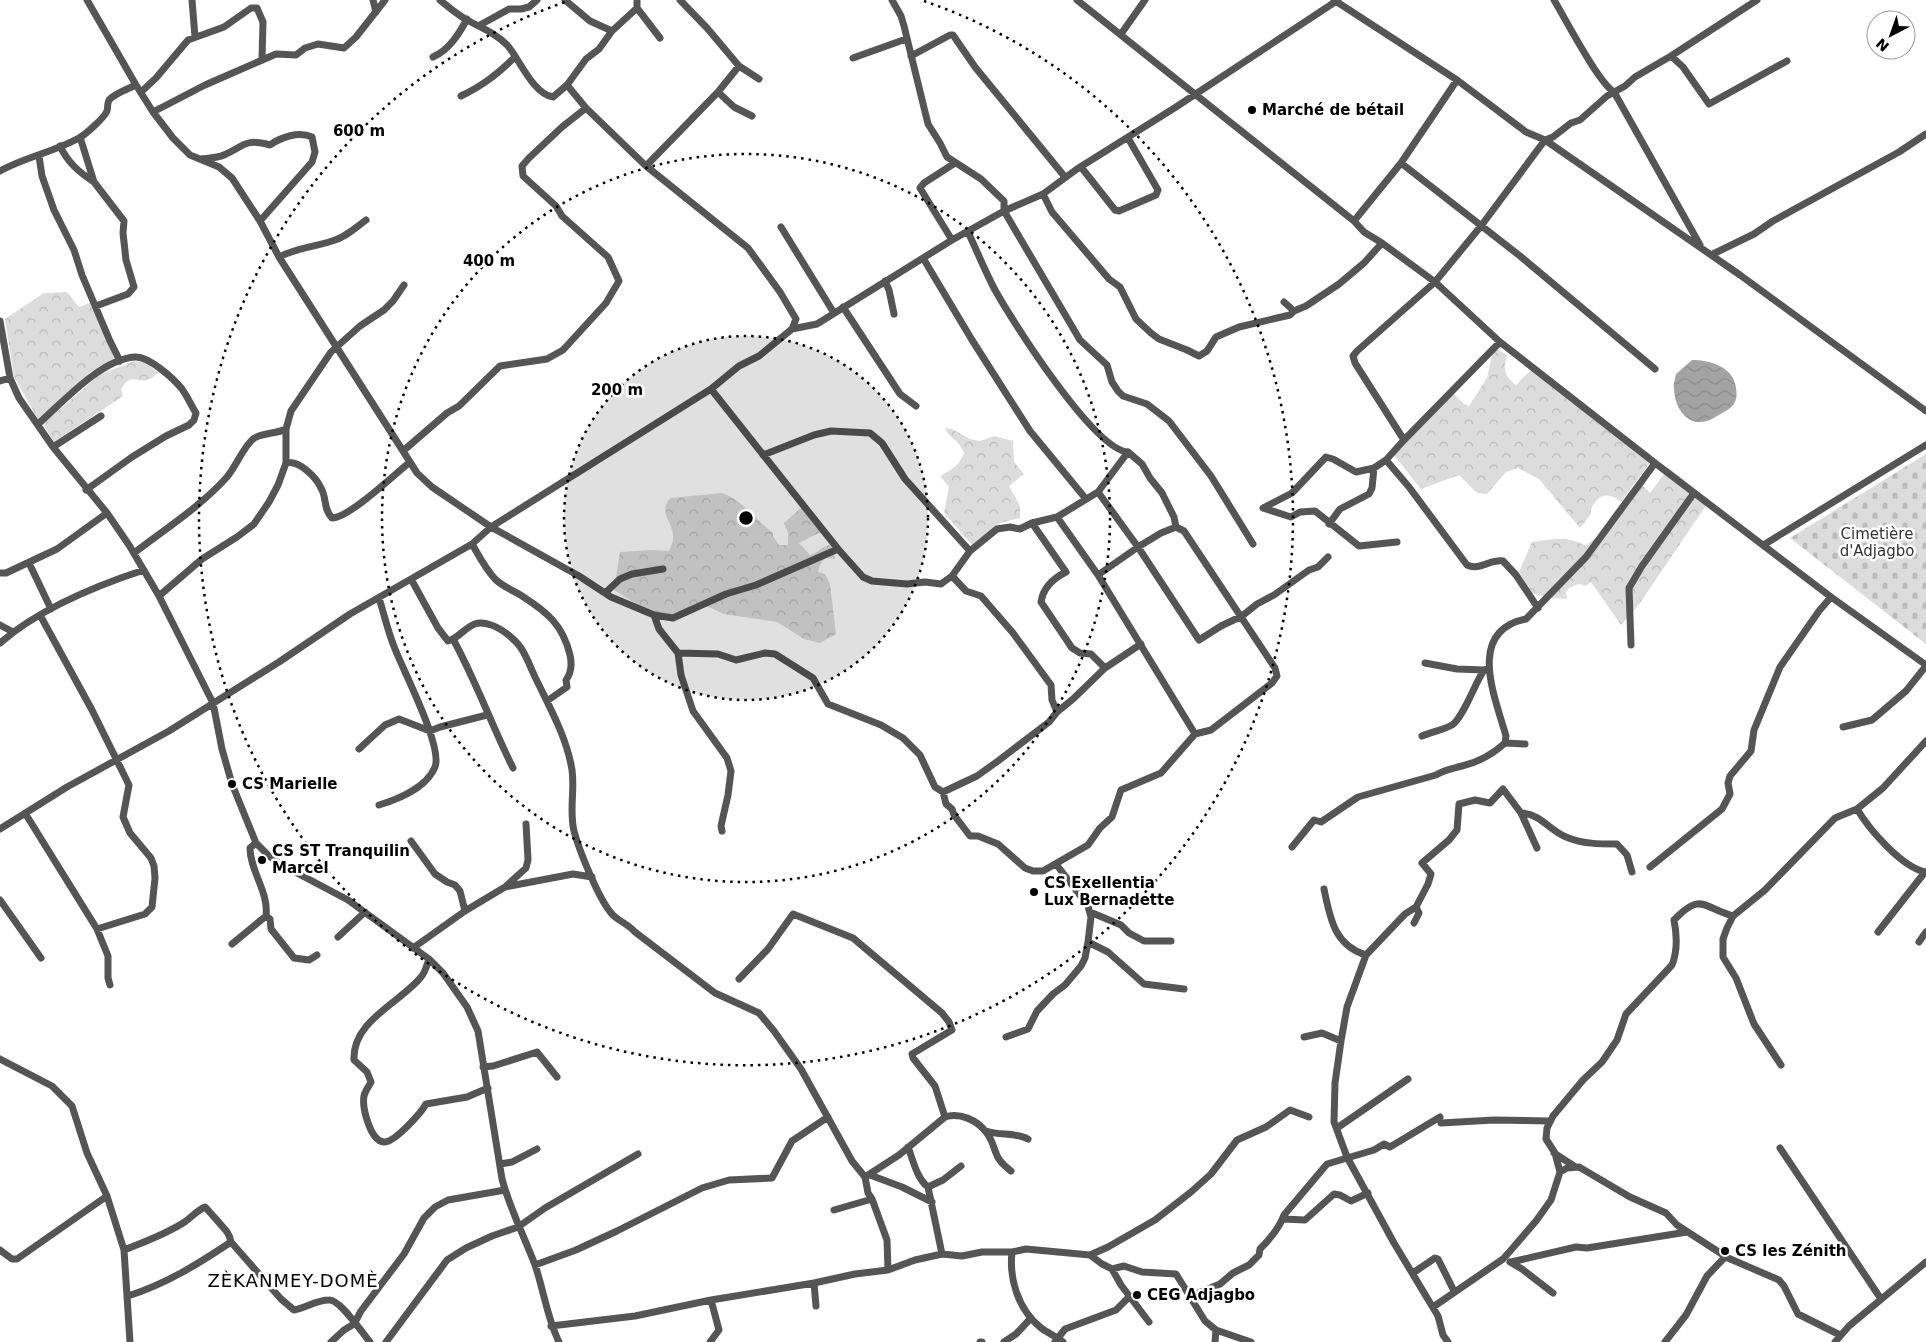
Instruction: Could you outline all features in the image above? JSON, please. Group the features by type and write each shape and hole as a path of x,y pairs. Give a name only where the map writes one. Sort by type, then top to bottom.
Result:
{"street":[{"path":"88,0 136,85 153,112 173,138 190,155 219,167 232,178 260,221 279,257 417,473 432,487 491,527 564,567 611,597 654,615 673,618 726,594 756,585 838,549"},
{"path":"192,0 195,37"},
{"path":"252,0 263,22 262,59"},
{"path":"374,0 376,12"},
{"path":"153,112 205,85 276,54 296,55 305,48 318,44 344,48 356,37 385,0"},
{"path":"440,0 451,10 467,20 480,25 508,46 535,85 549,96 553,96 568,85 586,59 599,49 612,31 637,4 660,38"},
{"path":"480,25 509,9 528,7 537,0"},
{"path":"565,0 590,21 612,31"},
{"path":"680,0 739,66 760,79"},
{"path":"892,0 901,16 928,124 947,157 1000,195 1004,201 1004,211 1080,340 1089,350 1103,360 1118,391 1123,396 1147,404 1169,421 1210,476 1254,544"},
{"path":"1077,0 1354,221 1364,232 1435,282 1500,342 1694,493 1765,544 1831,597 1926,666 1906,691 1872,720 1843,727"},
{"path":"1121,34 1145,0"},
{"path":"0,829 115,759 162,734 213,703 350,614 472,544 491,527 711,389 739,366 759,356 792,329 817,324 952,240 1004,211 1043,194 1065,177 1128,138 1336,0 1457,80 1526,132 1545,140 1703,249 1926,411"},
{"path":"1554,0 1599,75 1614,92 1703,249"},
{"path":"1404,440 1358,369 1353,356 1357,351 1435,282 1481,226 1545,140 1553,137 1571,123 1580,120 1635,77 1757,0"},
{"path":"141,92 156,78 184,43 224,27 251,8 257,8"},
{"path":"433,57 438,55 458,35 467,20"},
{"path":"911,56 950,34 953,35 975,67 1065,177"},
{"path":"853,58 906,40"},
{"path":"1671,56 1684,67 1709,104 1787,61"},
{"path":"462,96 488,82 515,57"},
{"path":"646,166 718,92 739,66"},
{"path":"1354,221 1401,163 1457,80"},
{"path":"0,171 80,137 103,118 110,99 136,85"},
{"path":"568,85 586,108 646,166 748,248 790,307 796,319 792,329"},
{"path":"718,92 734,107 752,116"},
{"path":"404,451 448,413 459,406 500,366 547,359 563,350 606,303 620,281 608,257 562,216 556,206 523,176 522,171 522,166 529,158 562,127 586,108"},
{"path":"200,159 223,156 244,143 257,142 270,145 278,140 292,136 306,134 312,137 315,152 312,162 260,221"},
{"path":"1711,255 1754,234 1773,221 1899,152 1926,134"},
{"path":"80,137 94,182"},
{"path":"1081,167 1115,210 1119,211 1156,195 1158,190 1128,138"},
{"path":"60,146 67,160 94,182 124,221 123,233 126,260 134,287 128,294 96,306"},
{"path":"39,156 42,176 54,210 74,250 82,275 120,361"},
{"path":"952,240 920,188 924,183 955,163"},
{"path":"1401,163 1548,278 1655,369"},
{"path":"1043,194 1052,212 1109,279 1120,287 1136,320 1159,339 1199,356 1207,351 1216,337 1239,327 1290,315 1294,311 1306,306 1339,284 1364,263 1382,243"},
{"path":"279,257 296,249 320,245 342,237 366,220"},
{"path":"781,227 834,314"},
{"path":"968,232 996,290 1047,371 1094,428 1121,452 1128,452 1142,464 1162,493 1174,517 1176,527"},
{"path":"923,258 1030,431 1086,499"},
{"path":"885,281 894,314"},
{"path":"159,596 202,559 254,524 269,502 286,463 286,429 290,411 309,382 337,346 384,310 404,285"},
{"path":"1284,302 1294,311"},
{"path":"843,307 900,394 916,406"},
{"path":"0,321 10,378 19,398 53,447 107,514 134,553 159,596 213,703 222,749 232,784 256,843 280,864 335,893 365,912 429,959 443,972 467,1007 478,1031 505,1190 518,1227 535,1265 551,1326 559,1342"},
{"path":"1396,542 1358,546 1315,511 1300,512 1291,517 1263,508 1292,493 1326,457 1334,459 1356,472 1374,468 1386,460 1500,342"},
{"path":"38,424 98,371 120,361 136,357 147,360 157,366 181,388 196,413 194,420 189,425 166,436 132,457 86,490"},
{"path":"0,381 10,378"},
{"path":"711,389 838,549 863,577 872,581 941,584 952,576 970,551 997,529 1010,527 1020,529 1032,523 1057,517 1098,492 1128,452"},
{"path":"53,447 101,416"},
{"path":"134,553 184,515 227,477 254,438 261,435 279,433 286,429"},
{"path":"763,455 814,435 830,431 870,434 882,443 905,479 970,551"},
{"path":"1765,544 1926,445"},
{"path":"1386,460 1409,486 1467,566 1474,568 1496,560 1503,560 1516,575 1538,608"},
{"path":"286,463 291,462 311,475 321,487 328,514 332,518 338,518 358,506 410,462"},
{"path":"1292,847 1314,820 1322,822 1358,797 1436,775 1447,768 1464,766 1493,754 1505,743 1506,736 1486,670 1489,652 1495,638 1514,622 1526,619 1586,557 1655,463"},
{"path":"1329,524 1340,510 1369,494 1372,488 1374,468"},
{"path":"1098,492 1138,547 1199,640 1221,626 1242,616 1309,570 1318,567 1328,557"},
{"path":"1631,646 1629,588 1642,566 1694,493"},
{"path":"0,573 6,573 57,550 107,514"},
{"path":"1057,517 1098,575 1196,734"},
{"path":"1032,523 1066,572 1054,578 1042,597 1041,602 1072,648 1080,653 1091,654 1105,668"},
{"path":"678,653 718,654 736,660 765,653 775,654 813,678 828,704 881,725 903,738 920,755 935,787 943,792 946,804 952,809 954,815 970,836 978,836 998,844 1020,864 1033,871 1043,871 1088,845 1100,828 1112,817 1122,790 1161,773 1196,734 1211,730 1272,683 1277,676 1275,668 1242,616 1184,531 1176,527 1161,533 1098,575"},
{"path":"472,544 496,579 541,609 555,620 559,627 572,663 570,675 566,680 567,687 548,701"},
{"path":"29,563 51,609"},
{"path":"605,593 620,579 632,574 663,569"},
{"path":"0,643 13,632 51,609 117,579 144,570"},
{"path":"952,576 966,591 980,596 1019,640 1051,685 1052,700 1057,712"},
{"path":"411,579 438,628 448,641 466,627 476,624 491,625 514,640 522,648 548,701 565,744 572,771 574,831 603,902 613,915 628,924 635,932 715,993 759,1013 801,1069 852,1161 868,1176 902,1187 932,1202"},
{"path":"1650,867 1722,809 1730,794 1728,783 1730,776 1751,752 1754,730 1780,667 1831,597"},
{"path":"379,598 394,647 430,731 435,750 436,766 428,778 414,790 379,805"},
{"path":"40,615 101,726 115,759 129,785 123,817 126,826 151,858 154,866 155,878 152,907 145,914 97,929"},
{"path":"654,615 659,629 678,653 681,675 693,711 727,758 731,771 728,795 720,826 722,831"},
{"path":"0,625 13,632"},
{"path":"453,639 477,686 512,768"},
{"path":"943,792 977,776 998,761 1049,722 1057,712 1105,668 1141,644"},
{"path":"1425,663 1457,669 1486,670"},
{"path":"1422,736 1452,725 1458,719 1477,680 1486,670"},
{"path":"359,749 385,725 399,719 430,731 488,715"},
{"path":"1781,1065 1754,1024 1736,978 1723,957 1723,939 1733,916 1765,890 1836,818 1857,809 1883,788 1926,741"},
{"path":"1505,743 1525,744"},
{"path":"1448,1342 1443,1335 1438,1316 1394,1243 1347,1157 1334,1122 1335,1083 1347,1007 1366,955 1405,914 1416,907 1431,874 1422,863 1449,840 1457,830 1459,804 1475,800 1490,803 1503,789 1521,813 1537,848"},
{"path":"1857,809 1891,849 1908,864 1925,872 1878,932"},
{"path":"25,813 97,929 108,956 108,978 110,985"},
{"path":"1521,813 1532,814 1564,836 1580,842 1617,844 1627,855 1632,872"},
{"path":"413,948 465,911 504,887 526,868 528,860 526,824"},
{"path":"411,841 436,874 455,885 460,891 465,911"},
{"path":"232,944 266,916 267,908 250,858 250,848 256,843"},
{"path":"1006,1037 1028,1029 1037,1011 1053,994 1065,985 1081,966 1085,958 1091,917 1090,912 1082,896 1056,864"},
{"path":"504,887 573,874 592,877"},
{"path":"1324,889 1330,915 1338,936 1354,951 1366,955"},
{"path":"0,900 41,958"},
{"path":"1433,1307 1502,1259 1536,1221 1551,1200 1560,1172 1554,1153 1546,1139 1549,1121 1602,1062 1621,1031 1626,1014 1672,965 1675,957 1677,935 1674,920 1690,905 1700,902 1733,916"},
{"path":"1414,923 1419,913 1416,907"},
{"path":"338,937 365,912"},
{"path":"1090,912 1120,925 1129,933 1144,941 1171,941"},
{"path":"739,979 768,949 792,914 853,938 942,1013 949,1022 952,1030 912,1054 913,1058 935,1086 945,1117"},
{"path":"266,916 270,919 272,929 294,958 309,960 318,955"},
{"path":"1919,942 1926,932"},
{"path":"1088,942 1108,952 1144,984 1184,989"},
{"path":"429,959 423,976 408,992 374,1019 356,1042 354,1060 367,1072 371,1082 364,1096 369,1127 377,1139 382,1142 388,1142 426,1104 467,1097 488,1088"},
{"path":"1304,1037 1322,1033 1341,1041"},
{"path":"483,1067 501,1064 537,1052 557,1077"},
{"path":"0,1060 52,1086 72,1106 87,1153 107,1196 124,1250 130,1342"},
{"path":"1337,1128 1408,1078"},
{"path":"551,1326 635,1316 711,1300 888,1270 914,1260 942,1254 962,1256 982,1252 1012,1252 1026,1249 1090,1255 1155,1220 1191,1192 1211,1174 1237,1140 1266,1127 1290,1110 1309,1117"},
{"path":"868,1176 889,1162 945,1117 952,1114 960,1115 986,1131 995,1134 1021,1135 1028,1139"},
{"path":"535,1265 576,1250 618,1231 702,1188 729,1180 772,1178 792,1141 828,1117"},
{"path":"1191,1296 1220,1284 1233,1273 1249,1265 1259,1255 1260,1249 1271,1238 1294,1202 1327,1164 1374,1150 1384,1144 1390,1146 1440,1120 1549,1121"},
{"path":"986,1131 994,1144 998,1159 1011,1171"},
{"path":"908,1147 924,1184 928,1187 942,1254"},
{"path":"1780,1148 1881,1299"},
{"path":"500,1164 512,1162 537,1149"},
{"path":"1554,1153 1574,1166 1595,1175 1630,1197 1666,1213 1687,1232 1726,1256 1779,1280 1798,1314 1840,1335"},
{"path":"386,1342 447,1260 466,1248 518,1227 545,1208 638,1154"},
{"path":"928,1187 943,1180 961,1166"},
{"path":"1560,1172 1574,1166"},
{"path":"868,1176 868,1193 887,1240 888,1270"},
{"path":"331,1342 354,1324 360,1311 404,1254 424,1218 435,1207 448,1200 505,1190"},
{"path":"1283,1219 1305,1220 1334,1194 1351,1201 1368,1193"},
{"path":"0,1250 12,1259 18,1259 107,1196"},
{"path":"834,1210 872,1199"},
{"path":"124,1250 155,1238 184,1222 197,1210 205,1207 224,1226 230,1235 231,1242 281,1300 294,1310 303,1309 317,1302 331,1299 340,1304 370,1342"},
{"path":"1511,1262 1576,1247 1587,1248 1687,1232"},
{"path":"128,1296 152,1289 231,1242"},
{"path":"1012,1252 1011,1261 1015,1288 1023,1306 1031,1318 1043,1330 1058,1340 1065,1328 1116,1310 1130,1296"},
{"path":"1090,1255 1112,1269 1149,1322"},
{"path":"1665,1342 1686,1315 1707,1276 1726,1256"},
{"path":"1413,1273 1435,1258 1438,1259 1454,1291"},
{"path":"1502,1259 1511,1262 1553,1293"},
{"path":"1835,1342 1840,1335 1926,1262"},
{"path":"1112,1269 1124,1266 1142,1272 1176,1274 1205,1321 1216,1330 1251,1342"},
{"path":"814,1283 816,1306"},
{"path":"710,1342 719,1330 711,1300"},
{"path":"1004,1342 1016,1334 1031,1318"},
{"path":"1215,1342 1216,1330"},
{"path":"1438,1342 1443,1335"}],"green space":[{"path":"67,292 79,307 92,302 116,360 91,372 38,419 14,377 5,319 44,293"},
{"path":"1497,349 1507,355 1506,372 1516,385 1534,367 1651,455 1651,461 1621,502 1614,497 1603,496 1593,505 1590,515 1580,528 1539,479 1518,468 1506,472 1487,494 1477,493 1459,475 1421,489 1393,454 1451,391 1464,404 1469,406 1487,378 1492,355"},
{"path":"134,361 146,363 159,373 143,381 133,379 127,381 121,390 123,396 54,442 43,424 99,375"},
{"path":"945,428 952,429 970,439 980,441 994,436 1013,441 1014,462 1024,474 1009,486 1020,506 1020,518 1000,523 972,545 944,513 949,487 940,476 951,470 964,453"},
{"name":"Cimetière d'Adjagbo","path":"1926,454 1926,644 1790,538"},
{"path":"1669,468 1709,501 1640,603 1621,625 1591,582 1586,586 1579,584 1570,587 1566,592 1567,599 1531,593 1519,572 1532,542 1566,539 1585,546 1605,531 1641,484 1650,493"},
{"path":"722,493 736,500 749,511 773,533 779,545 788,545 788,533 784,523 803,506 823,531 799,543 810,555 830,545 834,551 835,559 824,559 818,572 825,574 830,584 836,634 820,643 804,639 777,622 724,614 700,603 678,613 659,613 643,607 614,590 620,552 669,551 673,541 673,533 665,508 671,498"}],"water":[{"path":"1692,360 1706,361 1720,366 1731,375 1736,388 1736,399 1731,407 1709,420 1701,422 1687,418 1682,413 1675,398 1676,374"}],"place":[{"name":"Marché de bétail","path":"1252,110"},
{"name":"CS Marielle","path":"232,784"},
{"name":"CS ST Tranquilin Marcel","path":"262,860"},
{"name":"CS Exellentia Lux Bernadette","path":"1034,892"},
{"name":"CS les Zénith","path":"1725,1251"},
{"name":"CEG Adjagbo","path":"1137,1295"}],"district":[{"name":"ZÈKANMEY-DOMÈ","path":"293,1280"}]}
